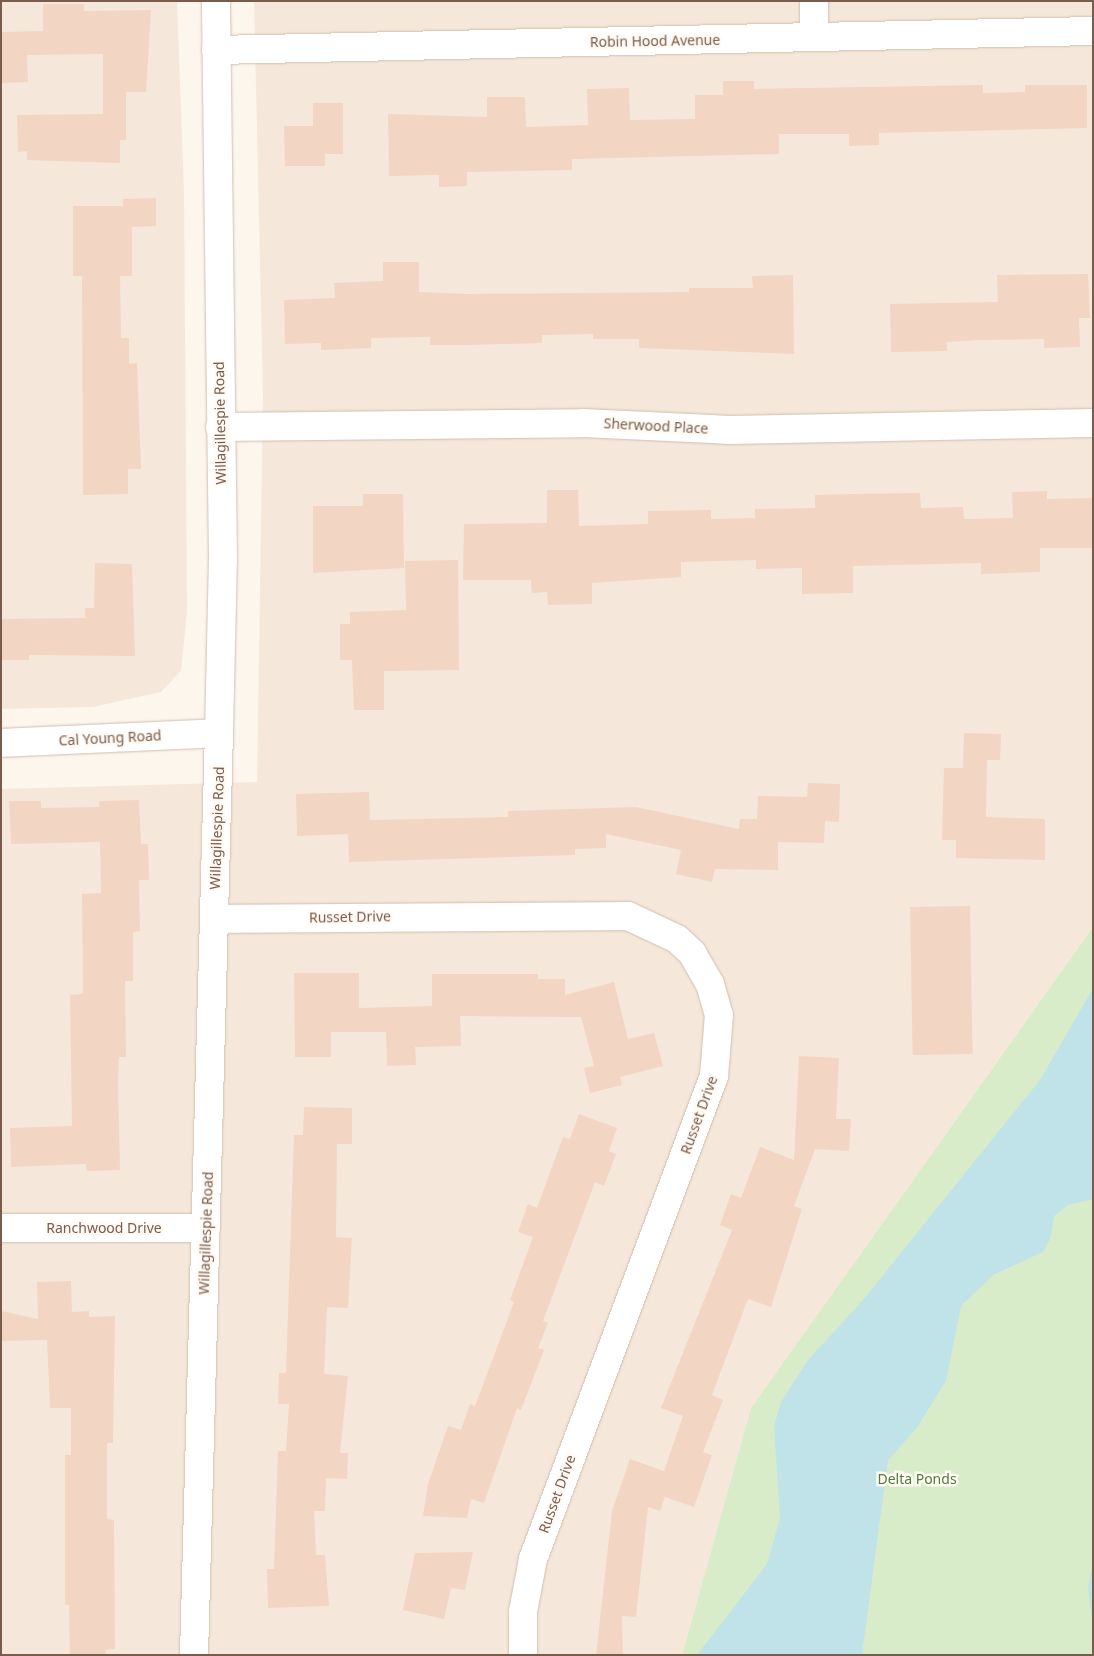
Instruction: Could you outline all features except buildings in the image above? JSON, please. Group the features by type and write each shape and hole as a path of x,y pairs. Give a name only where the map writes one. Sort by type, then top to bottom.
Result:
{"street":[{"name":"Willagillespie Road","path":"194,1655 219,733 220,427 216,1"},
{"path":"814,1 814,37"},
{"name":"Robin Hood Avenue","path":"216,50 1093,32"},
{"name":"Sherwood Place","path":"220,427 583,423 730,430 1093,423"},
{"name":"Cal Young Road","path":"1,743 219,733"},
{"name":"Russet Drive","path":"214,919 628,916 677,939 692,953 710,984 719,1016 714,1076 533,1559 522,1612 523,1655"},
{"name":"Ranchwood Drive","path":"1,1228 206,1228"}],"shaded area":[{"path":"1,1 177,1 184,193 187,611 181,671 161,692 93,707 1,709"},
{"path":"254,1 1093,1 1093,927 751,1408 682,1655 1,1655 1,789 257,782 263,395"}],"green space":[{"name":"Delta Ponds","path":"1093,927 1093,1655 682,1655 751,1408"}],"water":[{"path":"1093,988 1093,1199 1068,1205 1054,1216 1051,1237 1043,1252 993,1275 961,1306 946,1381 916,1429 888,1460 862,1655 697,1655 767,1564 780,1518 774,1426 781,1402 808,1360 863,1300 1040,1080"},
{"path":"1093,1561 1093,1628 1088,1587"}]}
